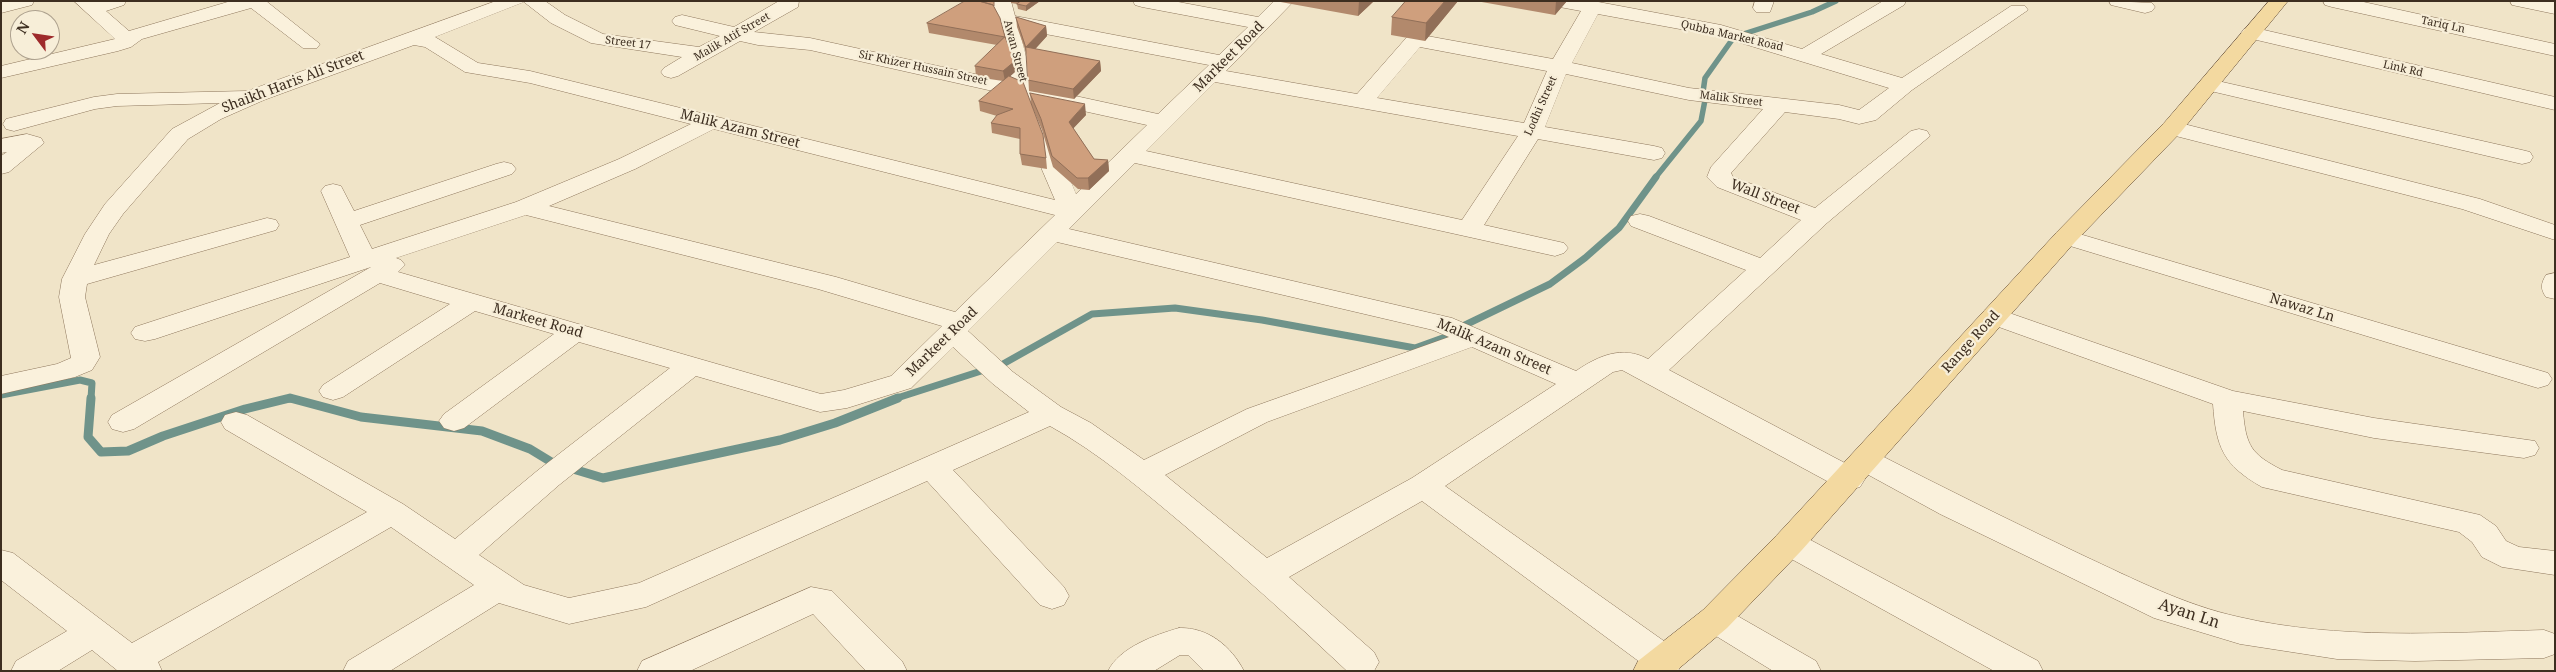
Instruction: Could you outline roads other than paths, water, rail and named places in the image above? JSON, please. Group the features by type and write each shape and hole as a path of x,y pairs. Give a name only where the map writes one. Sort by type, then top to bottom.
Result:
{"main road":[{"name":"Range Road","path":"1658,666 1715,619 1789,543 2066,237 2172,128 2279,1"}],"street":[{"path":"1,7 25,1"},
{"path":"88,5 117,1"},
{"path":"88,5 121,35 130,37 254,1 310,44"},
{"name":"Shaikh Haris Ali Street","path":"1,385 65,371 82,364 86,357 72,297 75,279 97,234 114,209 180,134 213,114 256,95 411,38 485,6 515,1"},
{"name":"Street 17","path":"532,1 566,23 598,39 703,54"},
{"name":"Malik Atif Street","path":"671,72 791,3 788,1"},
{"path":"1142,1 1262,24"},
{"name":"Markeet Road","path":"370,267 471,302 820,403 847,399 901,382 1285,1"},
{"path":"1362,102 1415,40 1438,1"},
{"name":"Qubba Market Road","path":"1556,1 1721,31 1757,40 1905,86"},
{"path":"1806,55 1897,1"},
{"path":"2118,1 2145,7"},
{"name":"Tariq Ln","path":"2332,1 2555,50"},
{"path":"2527,2 2555,8"},
{"name":"Lodhi Street","path":"1469,229 1530,133 1559,67 1594,7"},
{"name":"Malik Street","path":"1415,40 1689,94 1839,112 1859,117 1868,115 1905,86 2018,10"},
{"path":"1004,11 1218,68 1362,102 1530,133 1654,153"},
{"name":"Awan Street","path":"1004,11 1026,91 1050,167 1073,212"},
{"name":"Sir Khizer Hussain Street","path":"682,20 737,34 810,44 1164,122"},
{"name":"Link Rd","path":"2251,33 2555,104"},
{"path":"1,72 111,47 124,43 130,37"},
{"name":"Malik Azam Street","path":"411,38 431,42 472,68 530,76 1073,212"},
{"path":"2209,85 2522,157"},
{"path":"10,130 94,103 117,100 256,95"},
{"name":"Wall Street","path":"1780,105 1719,172 1718,177 1725,182 1818,218"},
{"path":"145,333 370,267 457,230 525,207 628,164 711,122"},
{"path":"2172,128 2462,202 2555,233"},
{"path":"1,167 33,144 10,130"},
{"name":"Wall Street","path":"1651,372 1818,218 1919,136"},
{"path":"1131,155 1555,248"},
{"path":"347,222 504,169"},
{"path":"333,191 370,267"},
{"path":"525,207 827,283 957,328 994,369 1051,414 1080,430 1143,474 1265,575 1362,662"},
{"path":"1640,220 1764,268"},
{"path":"75,279 267,225"},
{"name":"Malik Azam Street","path":"1052,233 1461,331 1579,383"},
{"name":"Nawaz Ln","path":"2066,237 2538,379"},
{"path":"123,422 370,267"},
{"path":"2555,280 2555,291"},
{"path":"333,391 471,302"},
{"path":"1994,316 2227,399 2374,428 2493,442 2524,448"},
{"path":"1143,474 1228,429 1320,392 1426,356 1461,331"},
{"path":"454,421 575,332"},
{"path":"1265,575 1423,486 1603,366 1616,361 1626,360 1857,470"},
{"path":"456,557 560,468 691,366"},
{"path":"2227,399 2232,446 2242,458 2259,472 2273,479 2469,523 2484,534 2494,549 2514,558 2555,563"},
{"path":"236,422 392,512 513,595 569,611 646,594 1051,414"},
{"path":"932,467 1052,596"},
{"name":"Ayan Ln","path":"1857,470 1951,506 2157,605 2240,631 2337,645 2415,647 2544,644"},
{"path":"1423,486 1658,666"},
{"path":"1,562 138,665 392,512"},
{"path":"1789,543 2026,671"},
{"path":"361,671 499,586"},
{"path":"655,671 811,600 820,600 889,671"},
{"path":"1715,619 1804,671"},
{"path":"29,671 93,632"},
{"path":"1126,671 1174,642 1186,640 1200,645 1226,671"}],"waterway":[{"path":"1655,178 1701,121 1705,100 1703,92 1705,78 1734,37 1812,12 1836,1"},
{"path":"894,399 1003,364 1092,314 1175,308 1262,320 1415,348 1451,335 1465,325 1550,284 1585,258 1619,228 1656,177"},
{"path":"1,395 80,380 92,383 91,399"},
{"path":"91,398 88,437 101,452 128,451 163,436 245,409 290,398 294,399"},
{"path":"294,399 361,417 482,431 530,449 553,463 603,478 780,440 835,423 898,398"},
{"path":"286,399 294,399"}]}
